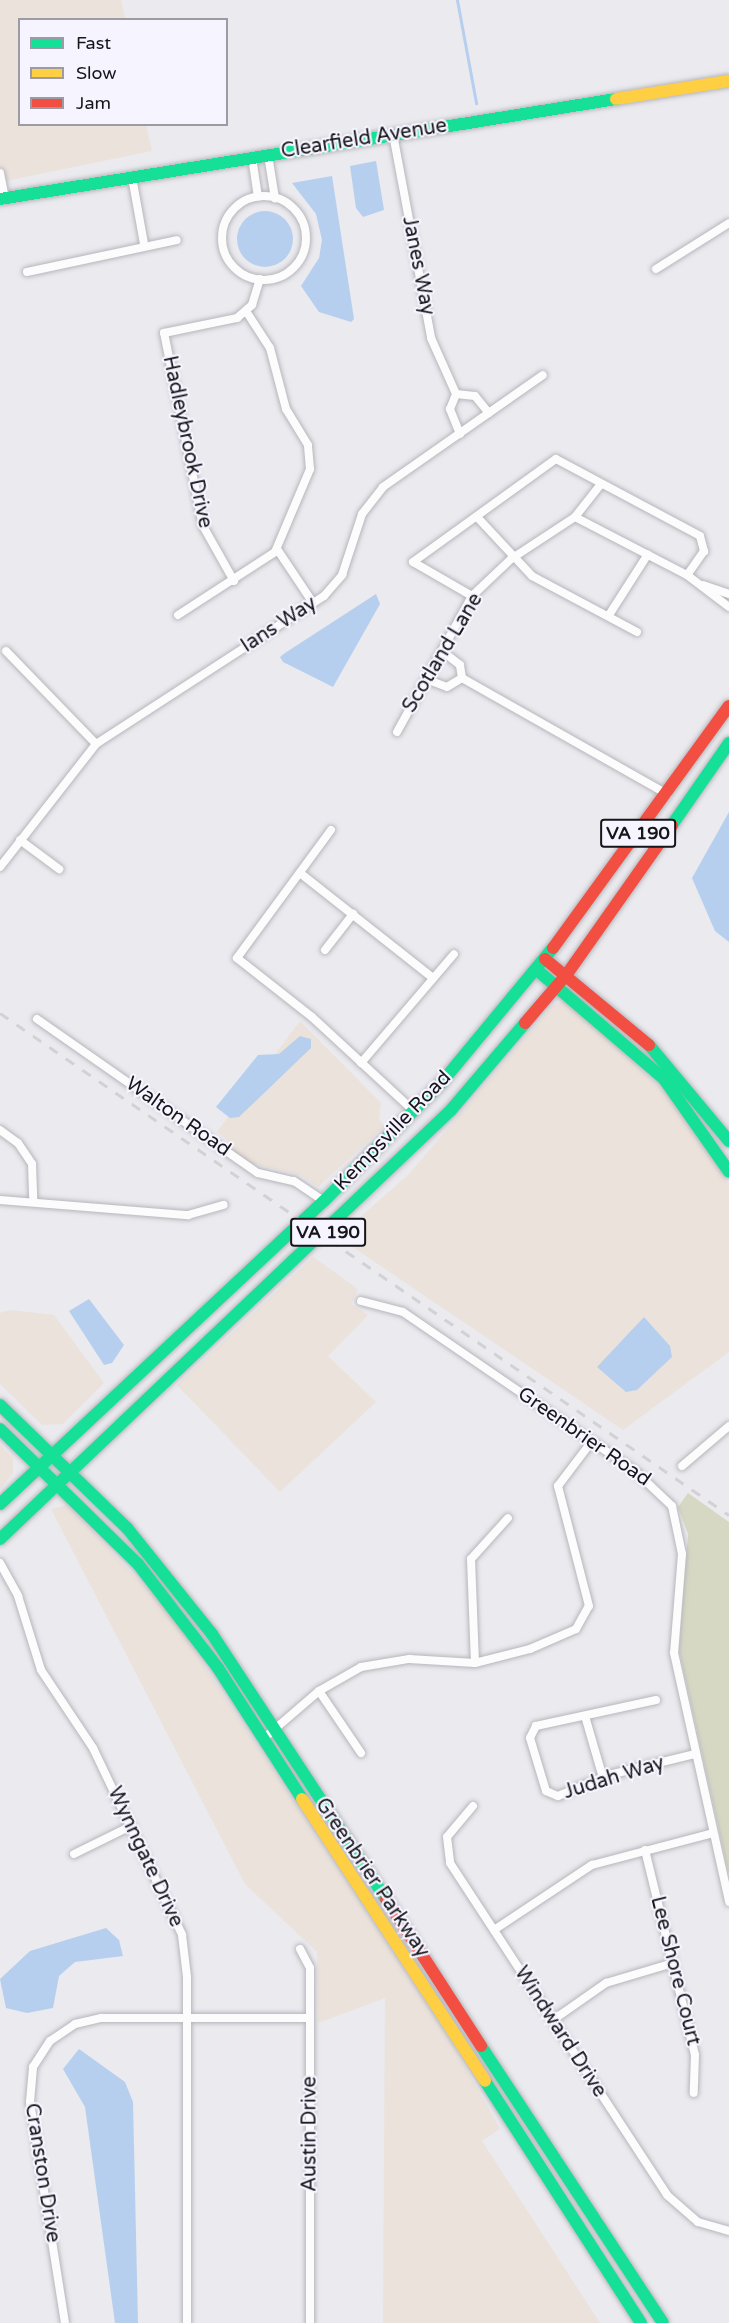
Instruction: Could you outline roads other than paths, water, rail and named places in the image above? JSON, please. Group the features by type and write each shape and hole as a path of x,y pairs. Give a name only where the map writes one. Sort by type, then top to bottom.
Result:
{"main road":[{"name":"Clearfield Avenue","path":"3,198 393,134 729,83"},
{"name":"Kempsville Road","path":"0,1504 324,1201 415,1112 537,970 729,706"},
{"name":"Kempsville Road","path":"0,1539 392,1172 567,974 729,743"},
{"path":"545,959 567,974 663,1056 729,1141"},
{"path":"537,970 558,985 664,1079 729,1172"},
{"name":"Greenbrier Parkway","path":"0,1405 72,1472 155,1558 233,1664 663,2323"},
{"name":"Greenbrier Parkway","path":"0,1429 58,1485 172,1605 262,1740 636,2322"}],"street":[{"name":"Janes Way","path":"393,134 431,338 456,394 450,409 460,434"},
{"path":"268,155 275,198"},
{"path":"252,157 258,197"},
{"path":"0,173 3,198"},
{"path":"132,177 144,244"},
{"path":"258,197 275,198 301,219 305,246 292,269 260,279 230,263 222,237 231,212 258,197"},
{"path":"656,269 729,223"},
{"path":"27,272 144,244 177,240"},
{"path":"178,615 234,580 277,549 311,457 285,409 270,348 246,311 260,279"},
{"name":"Hadleybrook Drive","path":"234,580 203,526 164,333 225,322 246,311"},
{"name":"Ians Way","path":"0,867 96,744 313,603 342,575 370,500 543,375"},
{"path":"456,394 475,396 489,413"},
{"path":"472,596 413,562 478,518 556,459 700,536 704,551 687,575"},
{"name":"Scotland Lane","path":"397,732 472,596 511,559 575,517 601,484"},
{"path":"575,517 687,575 729,607"},
{"path":"478,518 511,559 637,632"},
{"path":"277,549 313,603"},
{"path":"609,615 648,554"},
{"path":"703,585 729,594"},
{"path":"6,651 96,744"},
{"path":"442,651 460,664 462,678"},
{"path":"426,679 447,687 462,678"},
{"path":"462,678 667,794"},
{"path":"331,830 237,958 415,1112"},
{"path":"20,840 59,869"},
{"path":"300,873 434,978"},
{"path":"325,950 353,914"},
{"path":"361,1063 454,954"},
{"name":"Walton Road","path":"37,1018 258,1173 294,1181 324,1201"},
{"path":"0,1130 32,1164 33,1202"},
{"path":"0,1200 188,1215 224,1205"},
{"name":"Greenbrier Road","path":"361,1301 403,1312 592,1442 654,1486 680,1525 674,1653 729,1902"},
{"path":"682,1466 729,1426"},
{"path":"262,1740 319,1690 360,1667 385,1660 475,1663 559,1639 585,1620 586,1584 558,1486 592,1442"},
{"path":"475,1663 471,1559 508,1518"},
{"name":"Wynngate Drive","path":"0,1563 18,1596 41,1670 93,1748 182,1935 187,2019 187,2323"},
{"path":"319,1690 361,1753"},
{"name":"Judah Way","path":"656,1700 536,1726 530,1738 552,1796 603,1778 695,1754"},
{"path":"585,1716 603,1778"},
{"name":"Windward Drive","path":"473,1806 450,1832 447,1856 675,2205 698,2222 729,2231"},
{"path":"74,1854 131,1826"},
{"path":"494,1930 592,1865 713,1833"},
{"name":"Lee Shore Court","path":"645,1850 695,2055 694,2093"},
{"name":"Austin Drive","path":"300,1949 310,1968 310,2323"},
{"path":"553,2020 606,1983 673,1963"},
{"name":"Cranston Drive","path":"65,2323 31,2109 33,2067 50,2041 75,2024 101,2018 310,2018"}],"water":[{"path":"376,161 384,210 363,217 356,208 350,166"},
{"path":"332,176 354,319 351,322 319,312 301,286 319,258 322,240 316,214 292,183"},
{"path":"265,211 276,213 285,219 291,228 293,239 291,250 285,259 276,265 265,267 254,265 245,259 239,250 237,239 239,228 245,219 254,213"},
{"path":"376,594 380,604 333,687 283,662 280,657 285,653"},
{"path":"729,812 729,942 715,931 692,878"},
{"path":"300,1036 311,1039 311,1048 239,1117 230,1118 216,1107 258,1055 279,1054"},
{"path":"89,1299 124,1345 112,1363 104,1365 69,1311"},
{"path":"644,1317 670,1346 672,1357 637,1390 626,1392 597,1367"},
{"path":"106,1928 119,1940 123,1956 75,1962 59,1976 53,2008 27,2013 6,2008 0,1979 30,1951"},
{"path":"79,2049 125,2082 133,2102 138,2323 115,2323 85,2107 63,2069"}],"waterway":[{"path":"457,0 476,103"}],"railway":[{"path":"0,1013 729,1515"}]}
